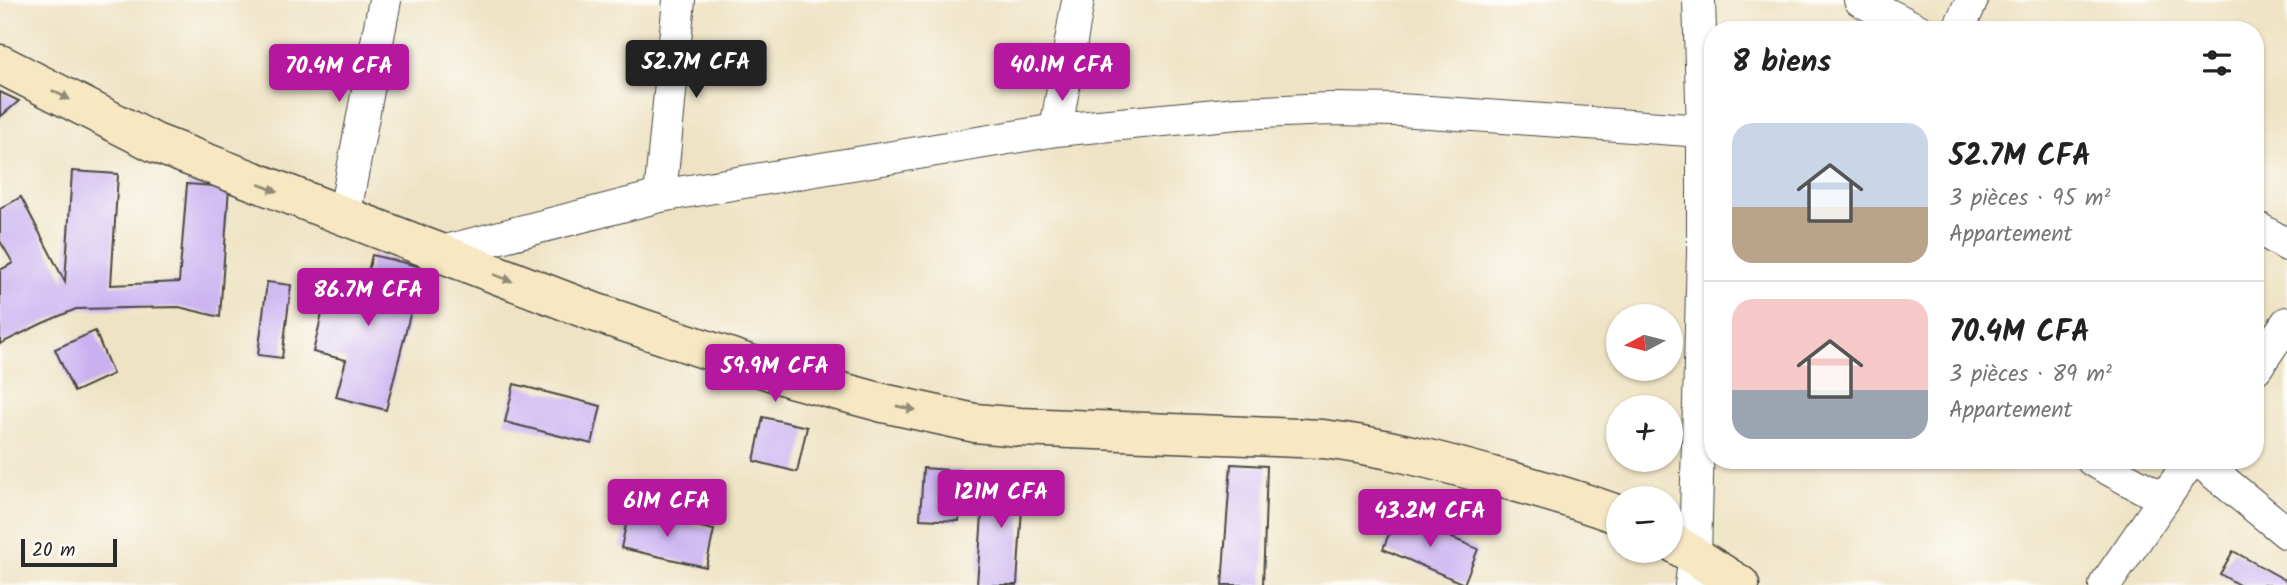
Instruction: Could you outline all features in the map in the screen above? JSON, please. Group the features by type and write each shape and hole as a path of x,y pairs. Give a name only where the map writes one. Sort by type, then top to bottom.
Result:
{"main road":[{"path":"0,64 155,143 344,217 692,346 883,404 975,423 1020,427 1323,439 1369,445 1421,456 1606,510"},
{"path":"1686,561 1740,585"}],"street":[{"path":"344,217 385,0"},
{"path":"660,196 679,0"},
{"path":"1056,130 1078,0"},
{"path":"1699,0 1704,156"},
{"path":"1860,0 1901,21"},
{"path":"1962,21 1972,0"},
{"path":"438,253 660,196 1056,130 1238,113 1329,109 1400,110 1703,131"},
{"path":"2264,232 2287,245"},
{"path":"1686,561 1704,311"},
{"path":"2264,356 2287,323"},
{"path":"2109,469 2164,499"},
{"path":"2105,585 2185,469"},
{"path":"2209,469 2287,533"}],"building":[{"path":"0,92 19,101 0,117"},
{"path":"72,171 118,174 111,285 179,282 187,184 229,187 220,317 179,307 76,309 0,344 0,270 13,263 0,241 0,209 21,197 65,282"},
{"path":"372,255 422,267 386,410 336,397 346,360 313,352 331,275 365,284"},
{"path":"267,282 291,285 282,358 258,355"},
{"path":"95,331 113,374 74,392 55,349"},
{"path":"514,384 601,406 592,444 505,422"},
{"path":"763,417 807,427 797,472 754,461"},
{"path":"1231,464 1267,466 1263,585 1222,585"},
{"path":"923,468 962,471 959,521 920,519"},
{"path":"985,473 1024,476 1017,585 977,585"},
{"path":"629,511 714,530 706,567 621,548"},
{"path":"1397,514 1478,549 1464,584 1383,549"},
{"path":"2233,551 2287,581 2287,585 2239,585 2220,574"}]}
